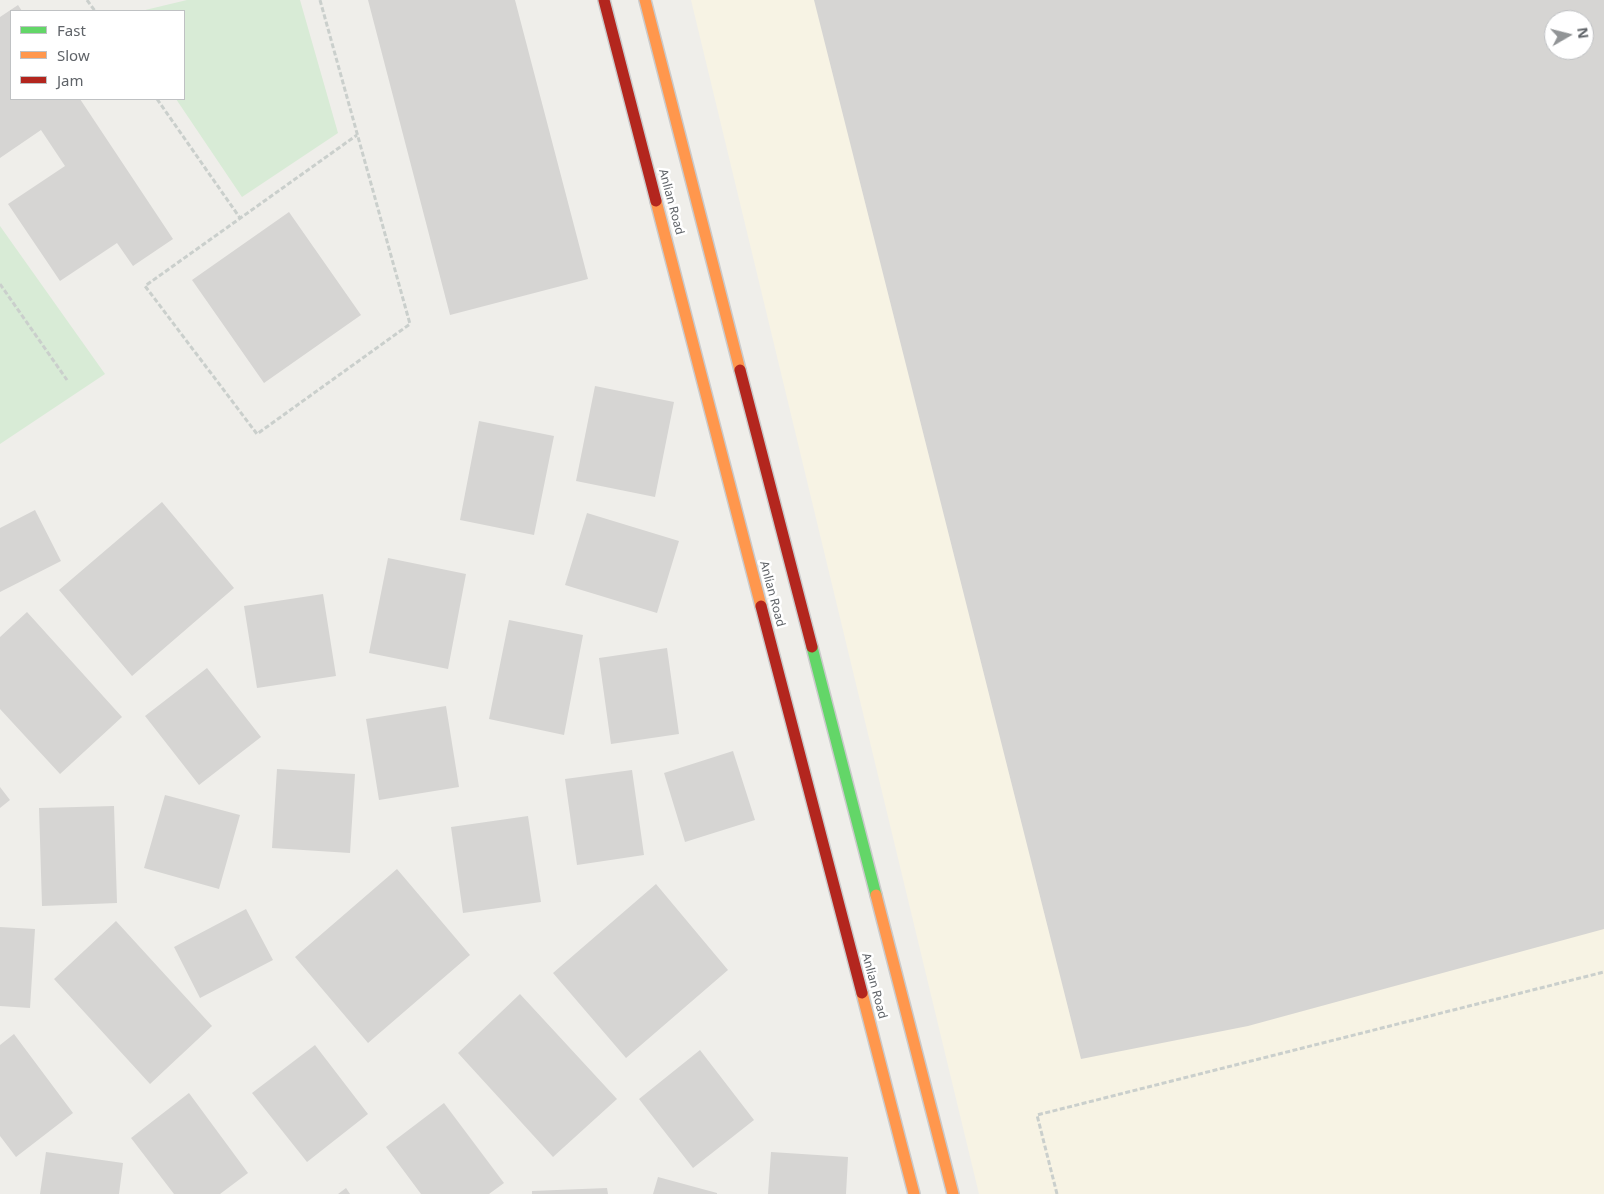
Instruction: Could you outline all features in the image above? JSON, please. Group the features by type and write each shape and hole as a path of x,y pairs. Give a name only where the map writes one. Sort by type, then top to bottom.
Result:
{"street":[{"name":"Anlian Road","path":"604,0 914,1194"},
{"name":"Anlian Road","path":"645,0 953,1194"}],"path":[{"path":"320,0 410,324 257,434 145,286 357,134"},
{"path":"158,100 240,218"},
{"path":"0,284 67,380"},
{"path":"1057,1194 1037,1115 1604,972"}],"shaded area":[{"path":"691,0 1604,0 1604,1194 979,1194"}],"green space":[{"path":"187,0 300,0 338,133 242,197 177,100 185,100 185,10 145,10"},
{"path":"0,226 105,374 0,444"}],"building":[{"path":"368,0 515,0 588,279 450,315"},
{"path":"814,0 1604,0 1604,929 1248,1026 1081,1059"},
{"path":"18,5 21,10 10,10"},
{"path":"10,10 10,100 81,100 173,239 133,266 117,243 60,281 8,204 65,166 41,130 0,158 0,17"},
{"path":"289,212 361,315 264,383 192,280"},
{"path":"595,386 674,402 655,497 576,481"},
{"path":"479,421 554,436 534,535 460,520"},
{"path":"162,502 234,588 132,676 59,590"},
{"path":"35,510 61,561 0,592 0,528"},
{"path":"587,513 679,541 657,613 565,585"},
{"path":"388,558 466,574 448,669 369,653"},
{"path":"323,594 336,676 257,688 244,606"},
{"path":"27,612 122,717 60,774 0,709 0,637"},
{"path":"509,620 583,635 564,735 489,719"},
{"path":"667,648 679,734 611,744 599,658"},
{"path":"207,668 261,737 199,785 145,716"},
{"path":"446,706 459,787 379,800 366,719"},
{"path":"733,751 755,820 685,842 664,773"},
{"path":"277,769 355,774 350,853 272,848"},
{"path":"632,770 644,855 577,865 565,779"},
{"path":"0,787 10,800 0,808"},
{"path":"165,795 240,815 219,889 144,868"},
{"path":"114,806 117,903 42,906 39,808"},
{"path":"528,816 541,902 463,913 451,827"},
{"path":"397,869 470,955 368,1043 295,957"},
{"path":"656,884 728,970 626,1058 553,973"},
{"path":"246,909 273,960 200,998 174,947"},
{"path":"116,921 212,1026 150,1084 54,979"},
{"path":"0,927 35,929 30,1008 0,1006"},
{"path":"520,994 617,1099 553,1157 458,1053"},
{"path":"14,1034 73,1113 16,1157 0,1136 0,1045"},
{"path":"315,1045 368,1114 307,1162 252,1093"},
{"path":"700,1050 754,1120 693,1168 639,1099"},
{"path":"189,1093 248,1173 220,1194 174,1194 131,1138"},
{"path":"444,1103 504,1183 489,1194 421,1194 386,1147"},
{"path":"46,1152 123,1163 119,1194 40,1194"},
{"path":"771,1152 848,1157 846,1194 768,1194"},
{"path":"658,1177 717,1193 717,1194 653,1194"},
{"path":"346,1188 350,1194 338,1194"},
{"path":"607,1188 608,1194 532,1194 532,1191"}],"traffic: fast":[{"path":"812,647 876,895"}],"traffic: slow":[{"path":"645,0 740,370"},
{"path":"656,201 761,606"},
{"path":"876,895 953,1194"},
{"path":"862,993 914,1194"}],"traffic: jam":[{"path":"604,0 656,201"},
{"path":"740,370 812,647"},
{"path":"761,606 862,993"}]}
